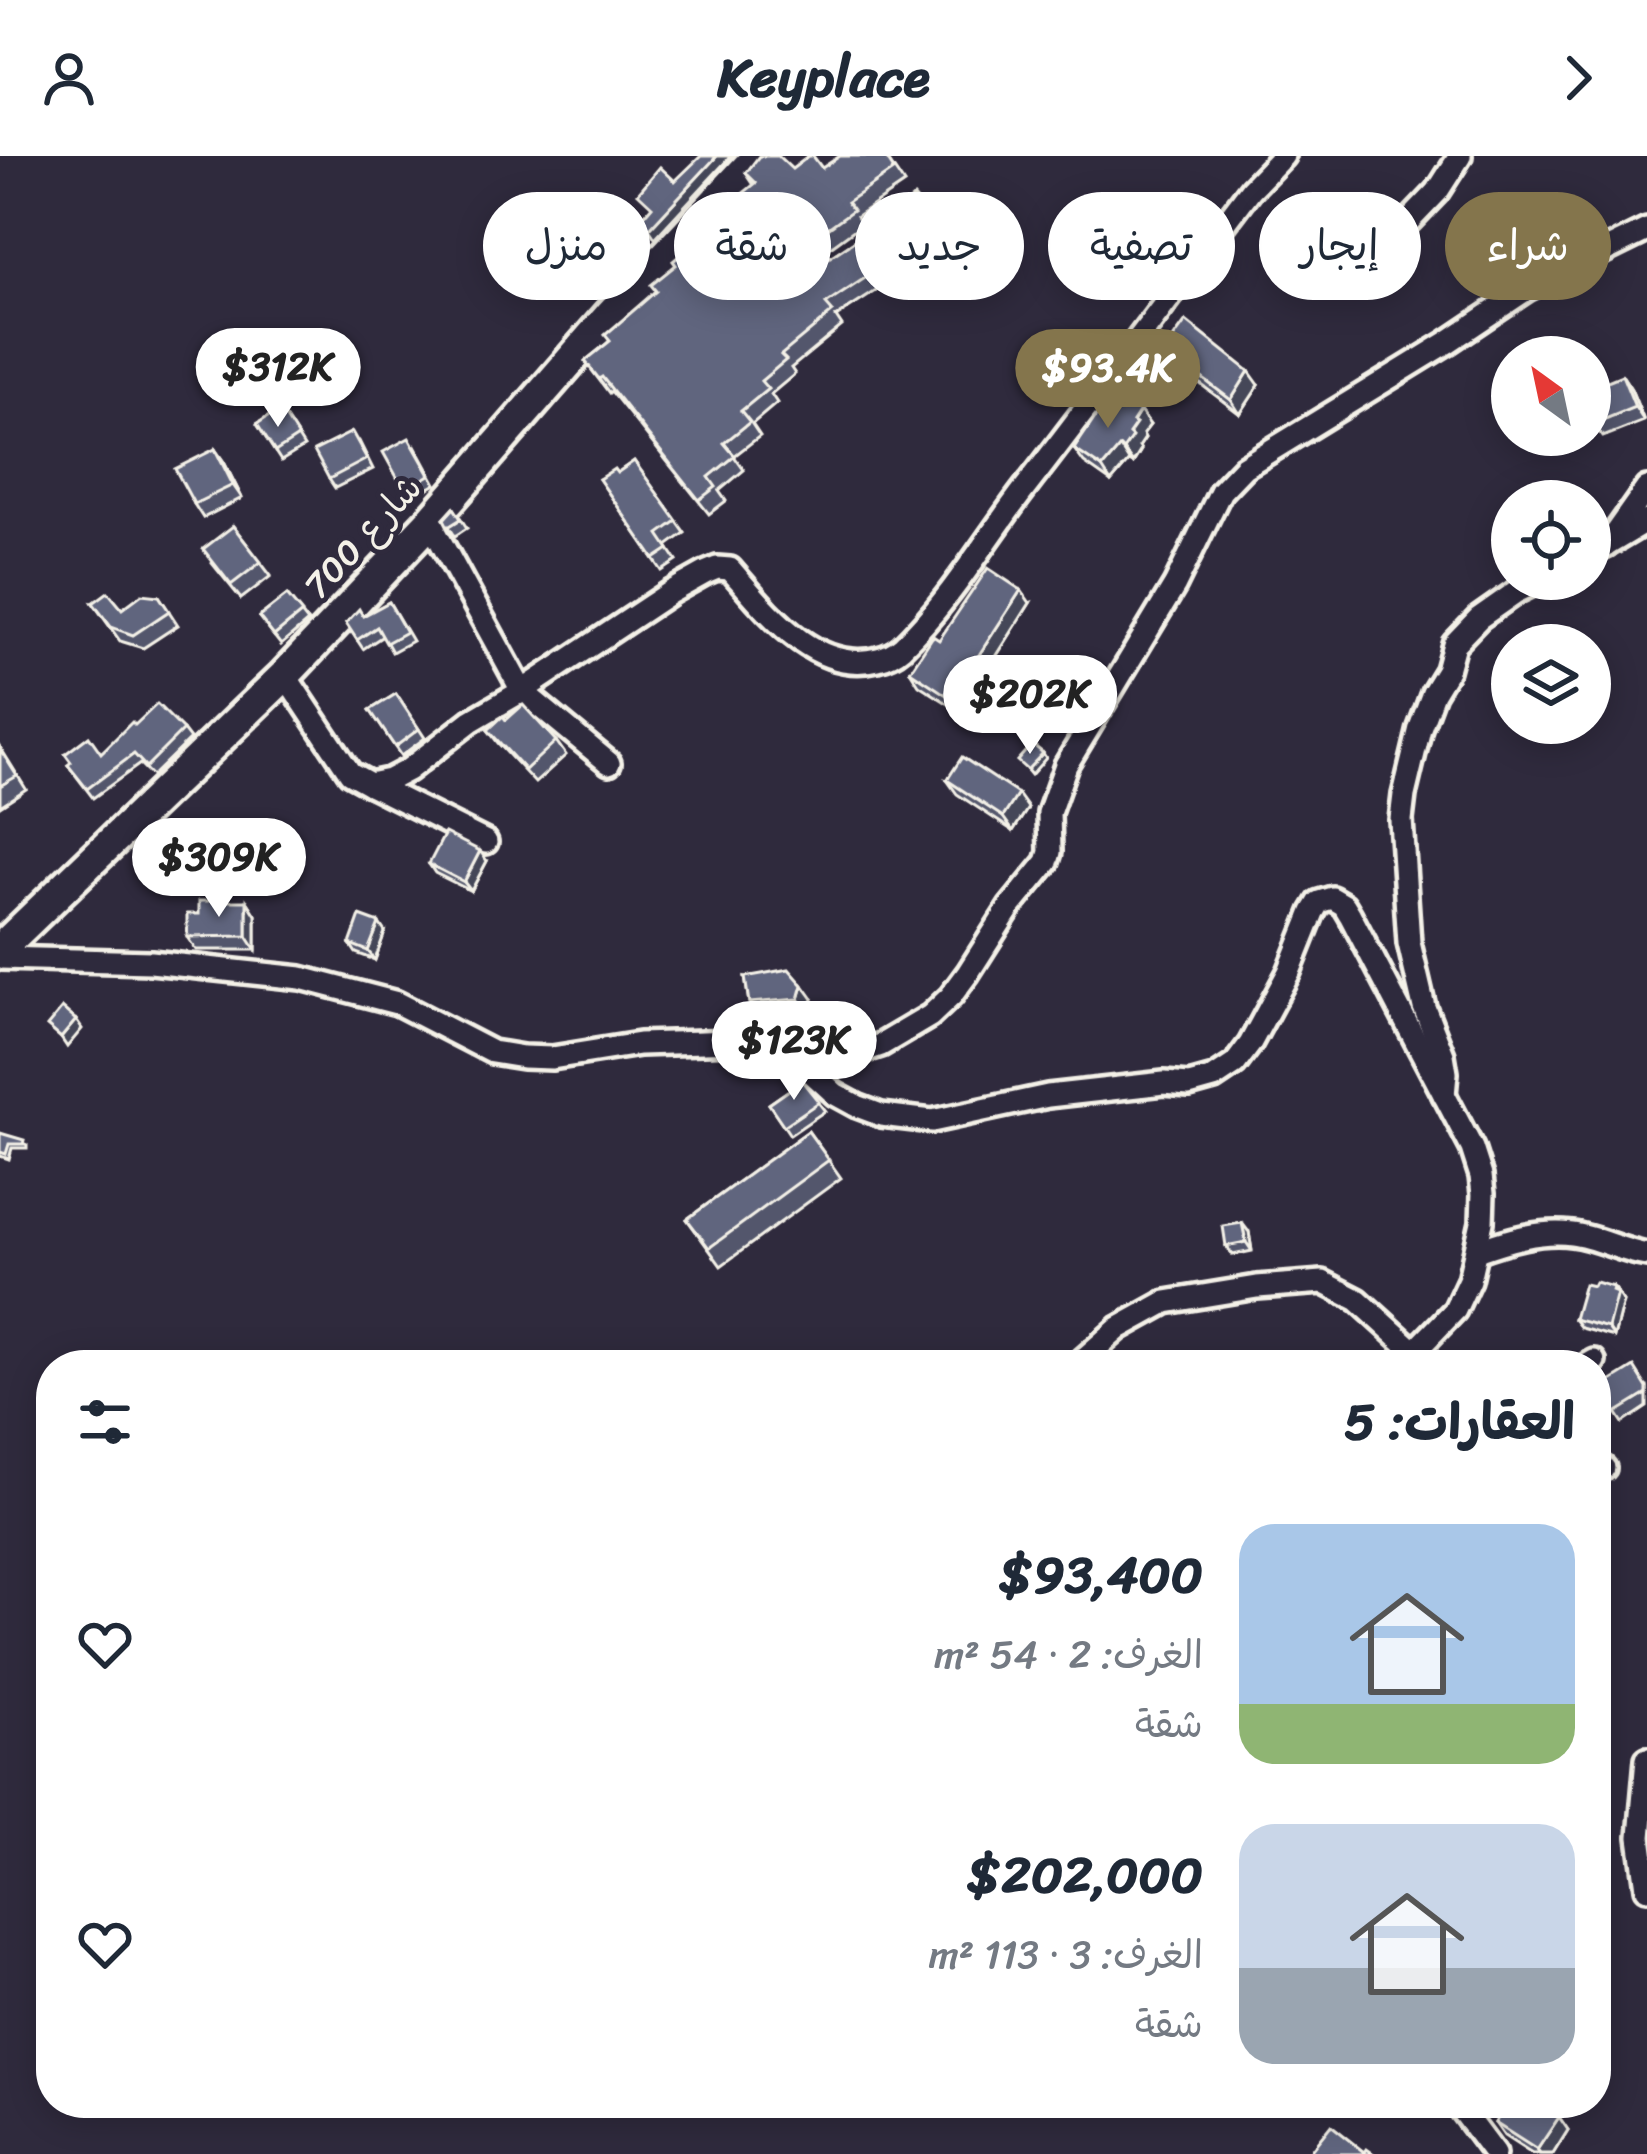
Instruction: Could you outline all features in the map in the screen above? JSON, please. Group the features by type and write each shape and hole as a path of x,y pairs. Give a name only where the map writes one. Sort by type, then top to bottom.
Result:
{"main road":[{"name":"شارع 700","path":"0,953 284,675 430,522 610,315 758,156"}],"street":[{"path":"370,784 408,770 471,721 671,592 724,567 730,568 782,627 808,646 864,662 894,654 937,606 1251,189 1283,156"},
{"path":"1421,208 1460,156"},
{"path":"797,1059 826,1059 881,1045 930,1016 968,974 1010,907 1047,862 1049,812 1066,765 1175,585 1221,491 1244,467 1527,289 1647,230"},
{"path":"1611,534 1647,488"},
{"path":"1611,542 1647,521"},
{"path":"430,522 522,691 609,763"},
{"path":"1444,1095 1443,1055 1408,943 1401,820 1404,795 1420,728 1454,644 1505,600"},
{"path":"284,675 350,772 486,842"},
{"path":"0,953 152,962 301,978 397,1004 492,1052 523,1057 552,1058 639,1044 735,1041 776,1049 797,1059 835,1094 869,1111 906,1120 958,1117 1048,1096 1164,1083 1189,1085 1214,1078 1235,1064 1250,1044 1289,972 1313,912 1319,902 1333,898 1350,915 1472,1148 1481,1176 1482,1222 1468,1280 1455,1310 1422,1350"},
{"path":"1476,1251 1550,1233 1573,1234 1647,1256"},
{"path":"1094,1350 1119,1328 1166,1302 1323,1282 1358,1300 1405,1350"},
{"path":"1647,1760 1640,1837 1647,1888"},
{"path":"1467,2118 1494,2154"}],"building":[{"path":"701,156 717,156 683,192 674,192 674,202 650,228 650,192 639,192 660,167 675,181"},
{"path":"759,156 778,156 792,169 809,156 822,168 840,156 885,156 894,170 855,192 847,202 853,210 831,226 831,192 745,192 756,183 746,173"},
{"path":"855,240 855,285 826,304 833,312 781,355 786,360 761,381 768,389 741,411 750,422 724,443 735,456 709,477 716,487 699,500 585,361 610,341 605,335 650,300 656,291 651,285 674,267 674,300 831,300 831,256"},
{"path":"1186,321 1249,371 1231,400 1165,350"},
{"path":"1622,375 1635,407 1611,417 1611,379"},
{"path":"1112,393 1140,411 1129,434 1132,437 1102,468 1074,449"},
{"path":"280,409 298,437 275,452 257,424"},
{"path":"352,432 367,459 329,479 314,451"},
{"path":"409,438 430,475 404,490 383,452"},
{"path":"215,449 233,485 194,504 175,469"},
{"path":"634,461 677,521 659,534 669,549 654,559 599,479"},
{"path":"454,508 461,519 448,527 444,519"},
{"path":"233,526 261,562 231,585 203,549"},
{"path":"988,568 1021,590 951,698 910,671 933,636 939,640"},
{"path":"108,592 122,609 142,594 159,596 169,611 133,635 111,627 93,603"},
{"path":"287,595 302,613 274,636 259,617"},
{"path":"389,602 406,632 386,643 377,627 357,640 346,623 359,609 363,616"},
{"path":"396,694 419,729 395,747 370,710"},
{"path":"157,704 183,730 146,767 134,754 87,789 65,754 89,736 101,753"},
{"path":"523,705 556,741 525,770 488,730"},
{"path":"1032,744 1043,753 1027,770 1017,761"},
{"path":"0,749 17,776 0,786"},
{"path":"962,757 1018,794 1003,817 947,780"},
{"path":"445,833 480,851 464,882 429,864"},
{"path":"199,901 247,901 247,936 187,937 187,914 199,914"},
{"path":"360,916 379,923 368,951 350,944"},
{"path":"789,969 803,985 799,999 749,1003 745,977"},
{"path":"62,1008 76,1020 61,1038 47,1026"},
{"path":"802,1081 819,1102 784,1126 769,1104"},
{"path":"808,1131 829,1160 709,1248 687,1219"},
{"path":"0,1133 24,1140 23,1144 9,1144 6,1154 0,1152"},
{"path":"1242,1223 1246,1242 1226,1246 1223,1226"},
{"path":"1595,1282 1617,1293 1608,1328 1574,1319 1584,1284"},
{"path":"1634,1367 1647,1394 1616,1413 1611,1405 1611,1381"},
{"path":"1498,2118 1558,2118 1537,2150 1495,2123"},
{"path":"1331,2125 1365,2152 1374,2154 1308,2154"}]}
